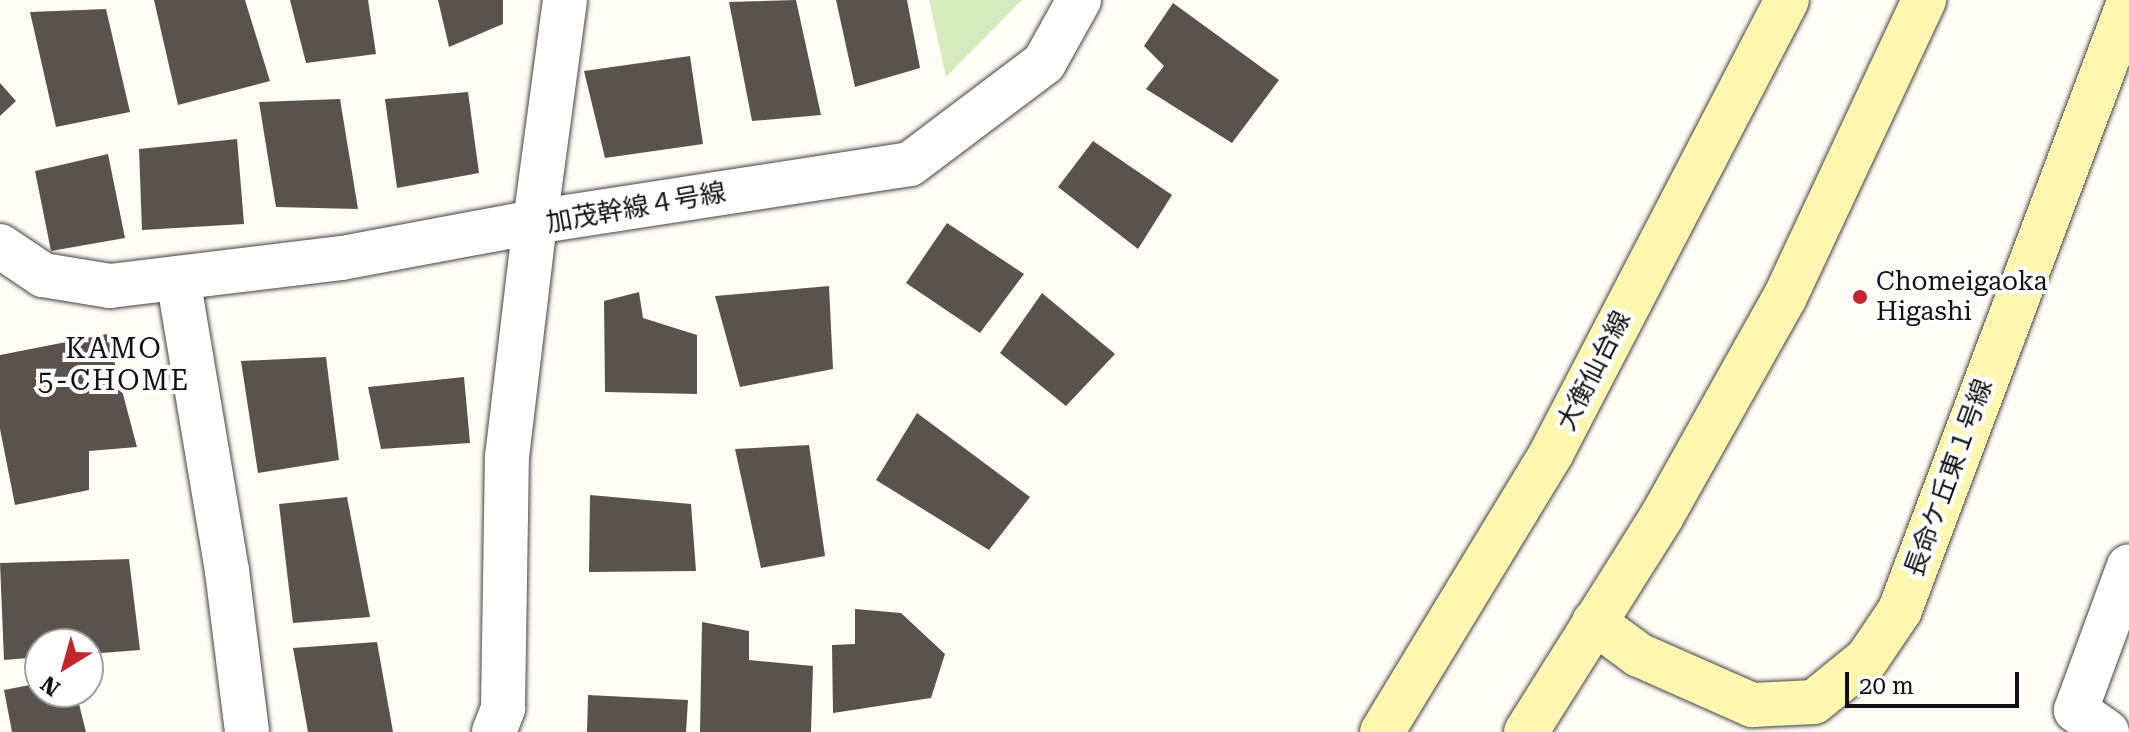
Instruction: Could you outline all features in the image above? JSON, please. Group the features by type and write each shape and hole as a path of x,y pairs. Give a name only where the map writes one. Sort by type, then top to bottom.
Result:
{"main road":[{"name":"大衡仙台線","path":"1382,732 1552,452 1787,0"},
{"path":"1526,732 1662,516 1785,297 1924,0"},
{"name":"長命ケ丘東１号線","path":"1594,622 1639,655 1752,705 1814,702 1867,659 1900,610 2129,2"}],"street":[{"path":"0,246 43,275 110,286 342,258 535,222 565,0"},
{"name":"加茂幹線４号線","path":"494,732 503,708 507,457 535,222 910,164 1044,63 1079,0"},
{"path":"178,278 227,571 247,732"},
{"path":"2107,732 2076,710 2129,566"}],"green space":[{"path":"929,0 1022,0 946,77"}],"building":[{"path":"154,0 245,0 270,81 178,105"},
{"path":"290,0 368,0 376,54 306,63"},
{"path":"438,0 503,0 503,24 449,47"},
{"path":"796,0 821,115 752,121 729,2"},
{"path":"836,0 907,0 920,68 855,87"},
{"path":"1173,3 1279,80 1232,143 1146,89 1164,66 1144,46"},
{"path":"106,9 130,112 56,127 30,12"},
{"path":"690,56 703,144 605,158 584,71"},
{"path":"0,83 16,101 0,116"},
{"path":"468,92 479,173 397,188 385,99"},
{"path":"340,99 358,209 276,207 259,102"},
{"path":"237,139 244,224 142,230 139,149"},
{"path":"1093,141 1172,195 1138,249 1058,187"},
{"path":"108,154 125,238 51,251 35,171"},
{"path":"947,223 1024,274 980,333 906,283"},
{"path":"829,286 833,369 740,387 715,296"},
{"path":"639,292 643,318 697,335 697,394 605,392 604,301"},
{"path":"1042,293 1115,354 1066,406 1000,353"},
{"path":"107,334 137,447 89,451 89,490 15,505 0,429 0,355"},
{"path":"326,357 339,460 258,473 241,361"},
{"path":"464,377 470,443 381,449 368,387"},
{"path":"917,413 1030,497 989,550 876,480"},
{"path":"809,445 825,556 761,568 735,449"},
{"path":"590,495 691,504 696,571 589,572"},
{"path":"347,497 370,617 293,623 279,504"},
{"path":"129,559 140,650 104,653 104,628 24,628 24,658 4,660 0,563"},
{"path":"855,609 901,613 945,654 931,698 833,713 832,645 855,644"},
{"path":"702,622 749,631 749,660 813,666 811,732 700,732"},
{"path":"377,642 393,732 308,732 293,648"},
{"path":"24,686 24,708 80,708 86,732 12,732 4,690"},
{"path":"588,695 688,700 686,732 587,732"}],"place":[{"name":"Chomeigaoka Higashi","path":"1860,297"}],"district":[{"name":"KAMO 5-CHOME","path":"114,365"}]}
